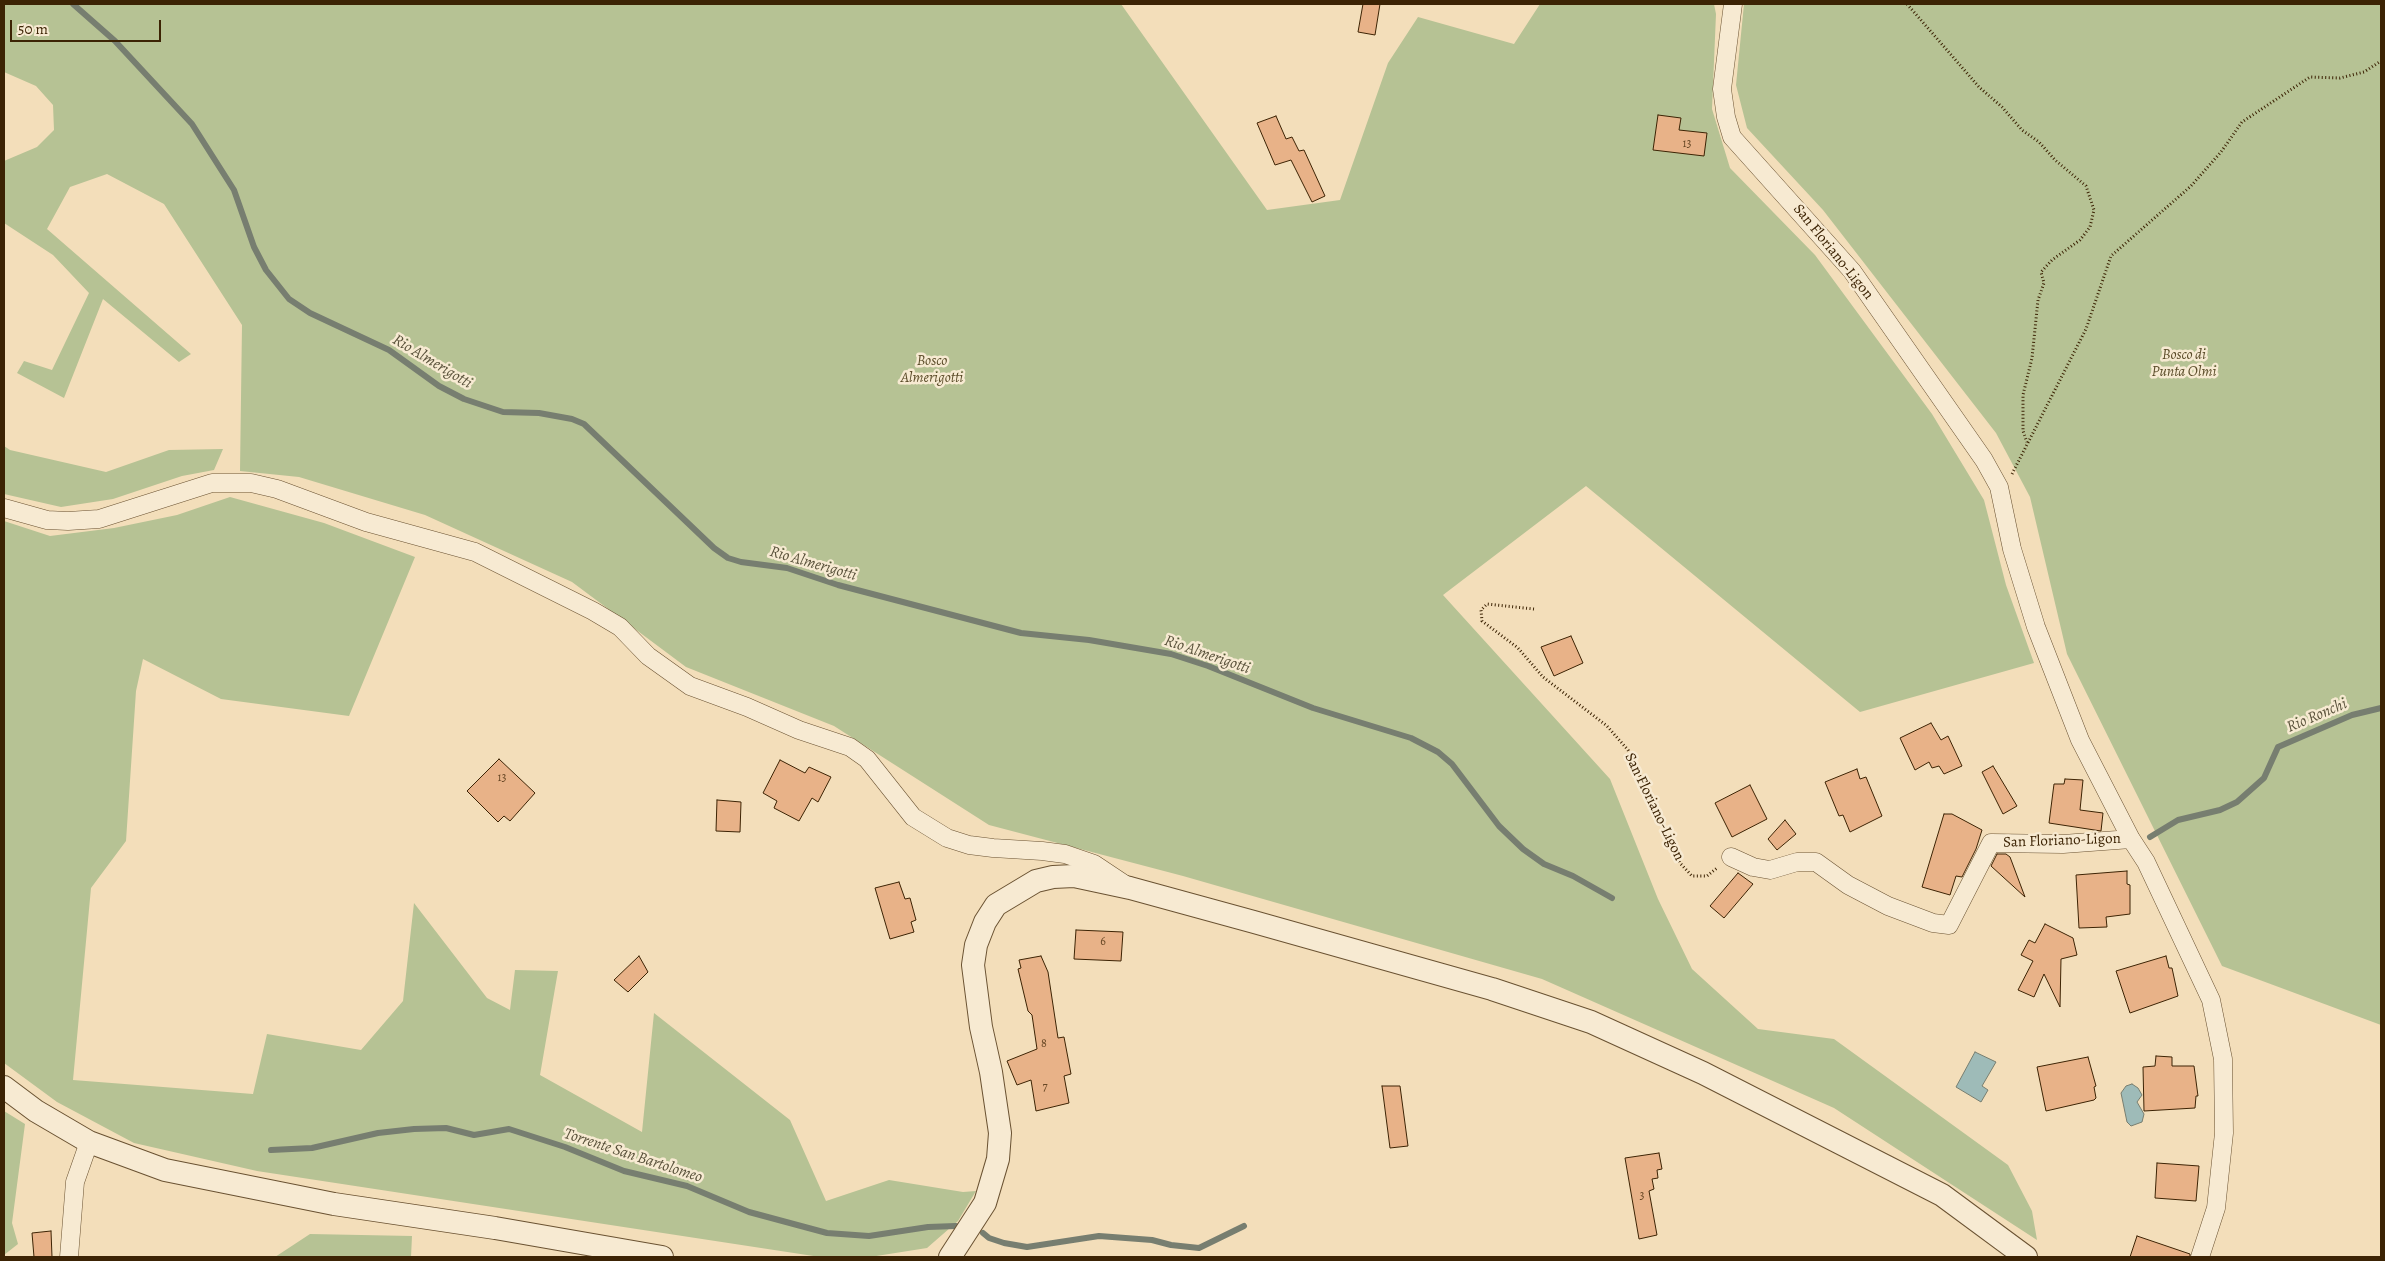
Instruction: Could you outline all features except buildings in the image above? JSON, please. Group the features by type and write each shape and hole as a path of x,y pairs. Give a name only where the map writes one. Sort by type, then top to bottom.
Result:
{"street":[{"name":"San Floriano-Ligon","path":"1733,4 1722,89 1726,117 1732,137 1852,271 1958,420 1999,487 2012,549 2036,627 2080,740 2131,839 2146,862 2211,1000 2223,1059 2224,1133 2216,1208 2200,1257"},
{"path":"4,508 46,520 99,519 212,482 251,483 277,489 366,522 475,552 593,611 620,627 648,656 690,686 799,730 850,747 867,759 913,817 947,838 969,845 1065,854 1094,864 1130,888"},
{"name":"San Floriano-Ligon","path":"1731,857 1753,867 1770,870 1797,862 1816,862 1848,885 1888,906 1932,923 1949,925 1991,843 2062,844 2131,839"},
{"path":"950,1257 985,1203 998,1159 1000,1133 991,1072 981,1027 973,966 976,945 985,922 996,905 1016,891 1036,881 1053,877 1074,876 1130,888 1492,990 1591,1022 1704,1072 1942,1195 2026,1257"},
{"path":"4,1087 36,1111 89,1142 165,1170 334,1204 495,1228 662,1257"},
{"path":"70,1257 75,1182 89,1142"}],"path":[{"path":"1907,4 1979,87 2002,107 2022,130 2039,142 2055,160 2086,186 2094,210 2090,227 2080,240 2052,260 2041,272 2044,283 2038,300 2032,358 2023,395 2023,431 2027,443"},
{"path":"1999,487 2015,471 2027,443 2086,329 2098,288 2112,256 2192,186 2222,152 2242,122 2310,77 2340,78 2364,72 2381,61"},
{"name":"San Floriano-Ligon","path":"1534,609 1487,604 1481,610 1482,621 1518,648 1544,677 1607,726 1623,744 1650,795 1680,863 1692,876 1707,876 1731,857"}],"green space":[{"name":"Bosco Almerigotti","path":"4,4 1121,4 1267,210 1340,200 1388,63 1418,17 1514,44 1540,4 1714,4 1716,14 1712,109 1730,168 1815,255 1932,414 1984,500 2006,585 2034,663 1860,712 1586,486 1443,595 1610,779 1658,899 1692,969 1758,1029 1834,1039 2008,1165 2032,1211 2037,1240 1834,1108 1542,979 1183,876 989,825 834,726 686,667 572,582 425,515 299,477 240,471 242,325 164,204 107,174 70,187 47,229 191,354 179,362 103,299 64,398 17,373 24,361 52,370 89,293 53,255 4,223 4,161 37,147 54,130 53,105 36,86 4,72"},
{"name":"Bosco di Punta Olmi","path":"1744,4 2381,4 2381,1025 2222,966 2067,654 2030,497 1996,433 1823,210 1747,128 1736,85"},
{"path":"4,446 10,450 106,472 169,450 223,449 214,470 182,476 113,499 61,507 4,494"},
{"path":"230,497 324,523 415,557 349,716 221,699 143,659 136,691 126,841 91,888 73,1080 253,1094 267,1034 361,1050 403,1001 414,903 487,998 510,1010 515,970 558,971 540,1075 642,1132 654,1013 790,1120 826,1201 889,1180 963,1192 976,1191 958,1221 927,1248 870,1257 820,1257 257,1171 134,1143 57,1102 4,1063 4,521 50,536 114,528 177,515"},
{"path":"4,1111 25,1124 12,1223 18,1244 4,1255"},
{"path":"310,1234 412,1236 411,1257 275,1257"}],"water":[{"path":"1975,1052 1996,1062 1982,1086 1988,1090 1981,1102 1956,1087"},
{"path":"2132,1084 2138,1088 2142,1095 2137,1102 2144,1114 2142,1122 2131,1126 2127,1122 2121,1093 2126,1086"}],"waterway":[{"name":"Rio Almerigotti","path":"73,4 115,41 192,124 234,190 254,247 266,270 289,299 310,313 389,350 439,386 464,399 503,412 539,413 572,419 584,424 714,548 728,558 741,562 787,568 838,585 1021,633 1089,640 1171,654 1208,666 1313,708 1411,738 1438,752 1452,764 1499,826 1523,849 1544,864 1573,876 1612,898"},
{"name":"Rio Ronchi","path":"2150,837 2178,820 2220,810 2237,802 2264,778 2278,747 2352,715 2381,708"},
{"name":"Torrente San Bartolomeo","path":"271,1150 312,1148 378,1133 414,1129 446,1128 474,1135 509,1129 565,1147 624,1171 687,1186 749,1212 827,1233 869,1236 928,1227 956,1226"},
{"name":"Torrente San Bartolomeo","path":"983,1233 989,1238 1004,1243 1027,1247 1099,1236 1152,1240 1171,1245 1199,1248 1244,1226"}]}
